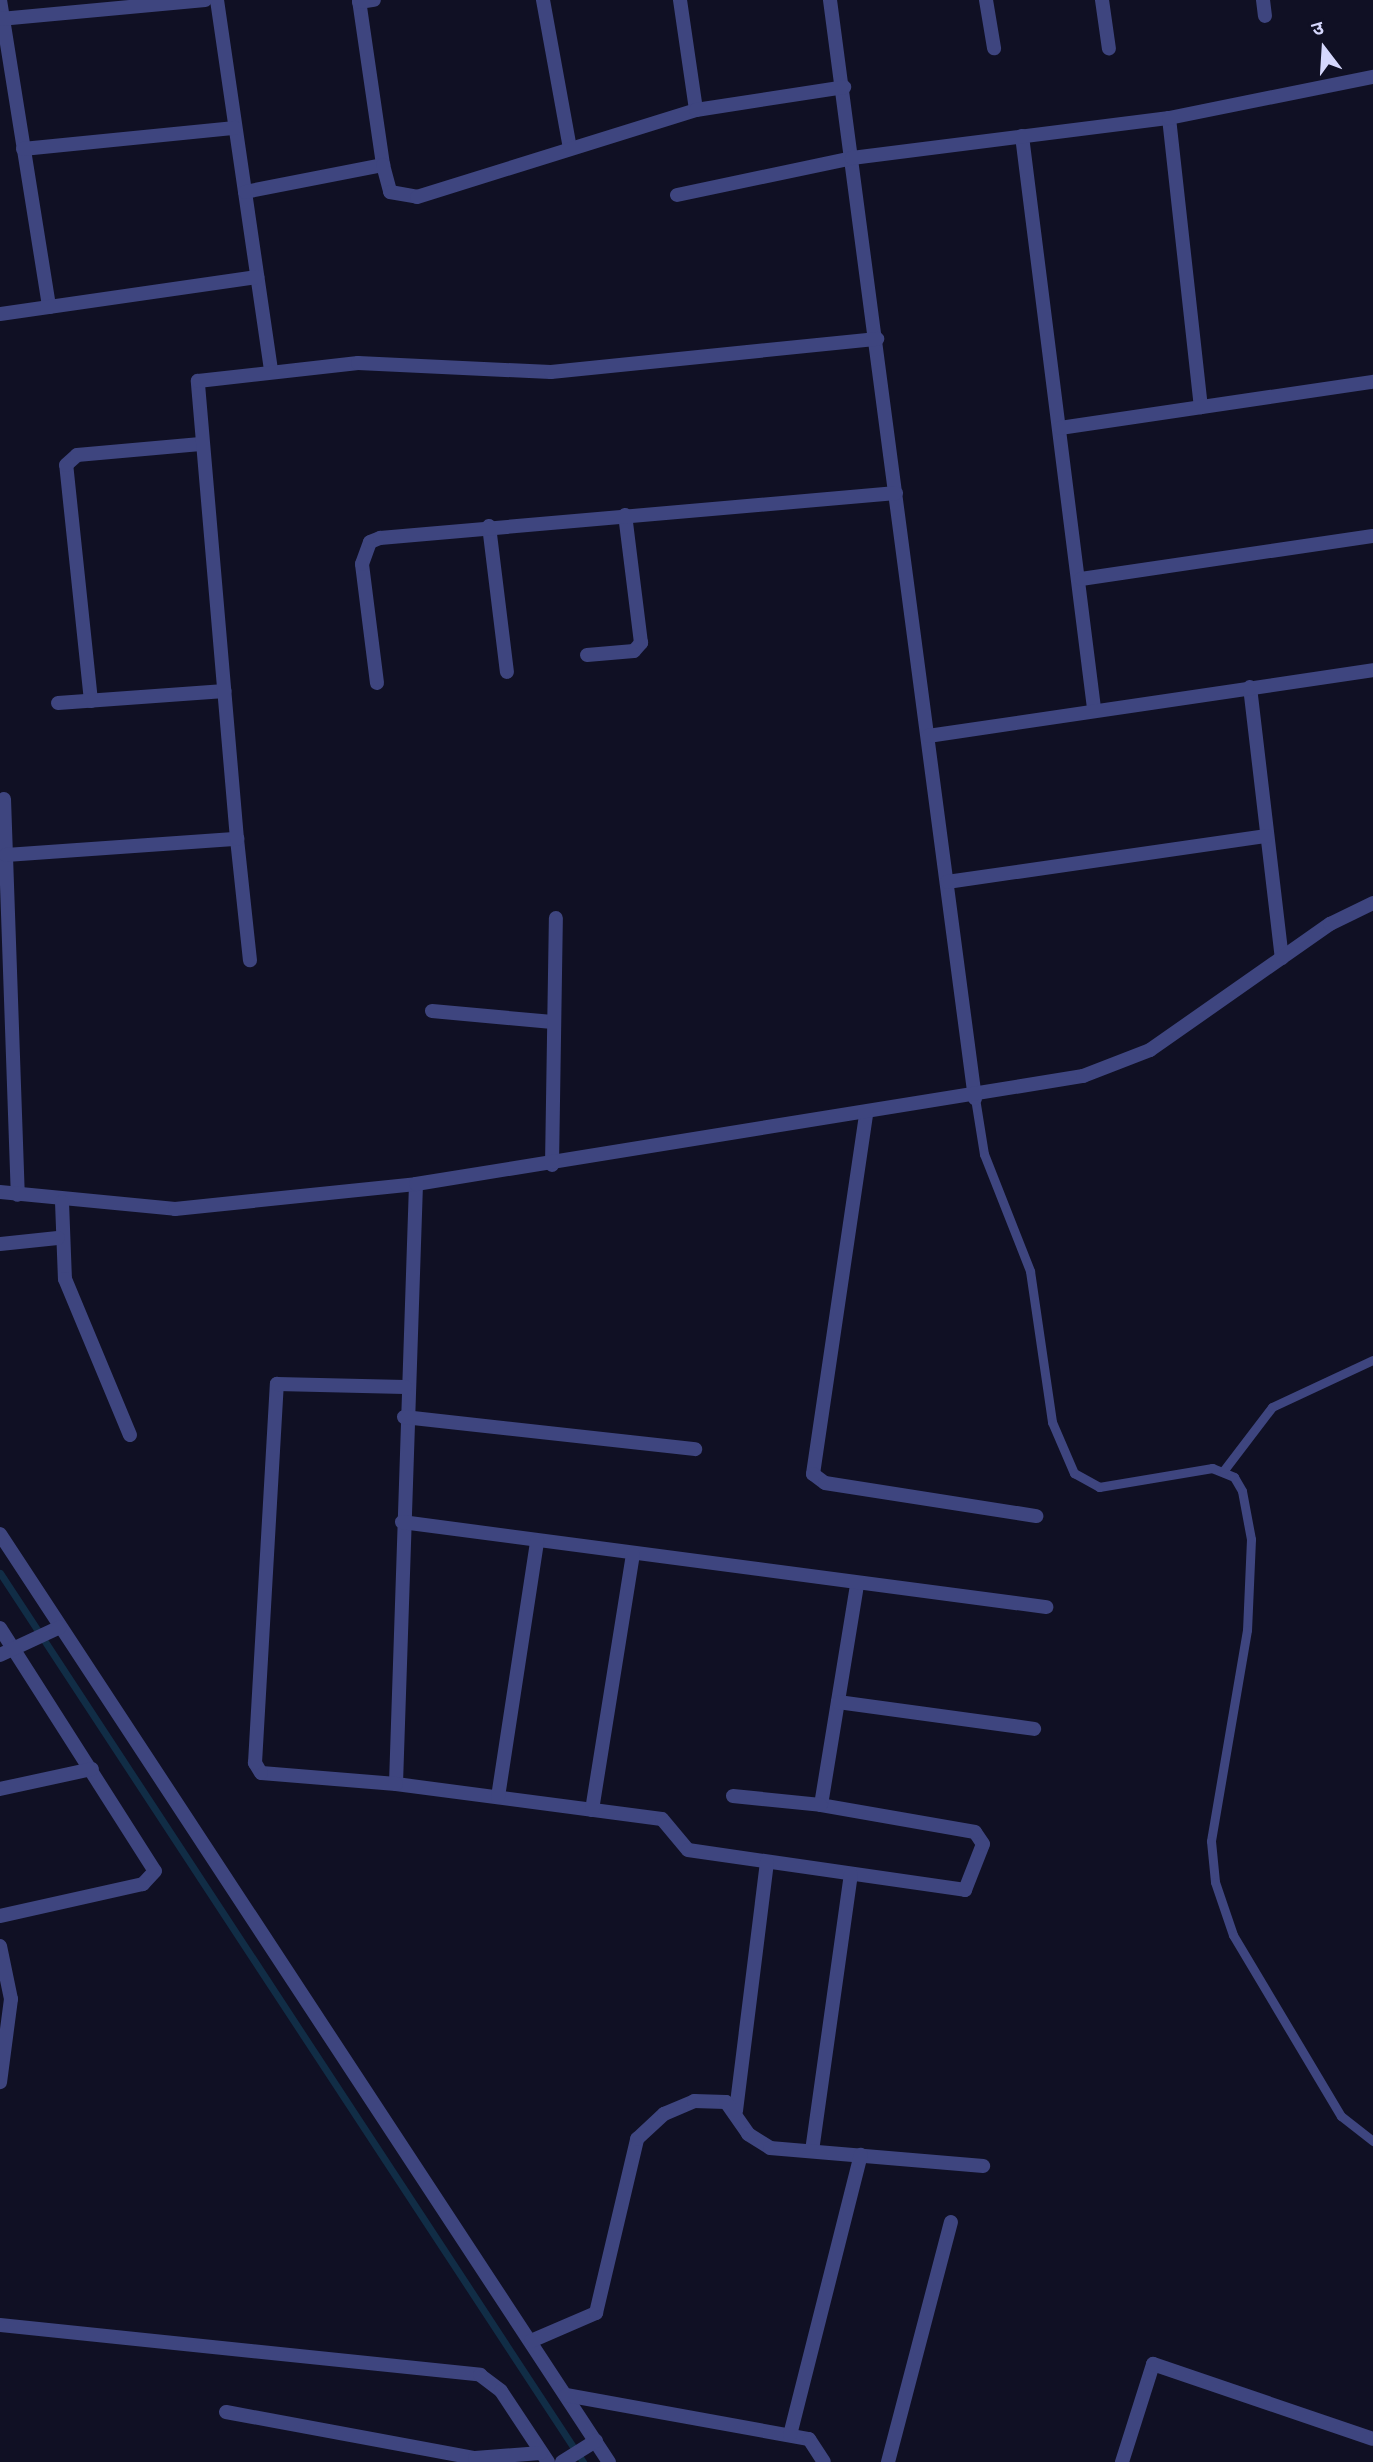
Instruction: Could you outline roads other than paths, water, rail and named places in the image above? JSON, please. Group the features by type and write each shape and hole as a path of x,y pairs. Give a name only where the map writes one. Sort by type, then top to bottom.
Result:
{"street":[{"path":"0,0 49,307"},
{"path":"1,19 205,0"},
{"path":"217,0 271,370"},
{"path":"543,0 570,149"},
{"path":"680,0 696,110"},
{"path":"830,0 844,87 975,1098"},
{"path":"986,0 994,48"},
{"path":"1102,0 1109,49"},
{"path":"1263,0 1265,16"},
{"path":"364,1 383,165 390,192 406,198 696,110 844,87"},
{"path":"677,195 852,159 1169,118 1373,77"},
{"path":"1169,118 1201,407"},
{"path":"23,149 235,128"},
{"path":"1022,136 1081,579 1094,708"},
{"path":"245,192 383,165"},
{"path":"0,314 257,278"},
{"path":"250,960 201,444 198,381 271,370 358,363 551,372 877,339"},
{"path":"1060,428 1373,382"},
{"path":"92,701 66,465 77,455 201,444"},
{"path":"377,683 362,564 370,542 489,526 897,493"},
{"path":"587,655 634,651 641,643 625,514"},
{"path":"489,526 507,672"},
{"path":"1081,579 1373,536"},
{"path":"929,736 1094,708 1373,670"},
{"path":"1250,687 1282,958"},
{"path":"58,703 225,691"},
{"path":"4,799 18,1195"},
{"path":"947,881 1267,836"},
{"path":"6,855 237,839"},
{"path":"0,1192 62,1202 175,1209 416,1184 975,1098 1117,1066 1373,902"},
{"path":"552,1165 556,918"},
{"path":"432,1011 553,1022"},
{"path":"866,1115 813,1474 825,1483 1037,1516"},
{"path":"396,1784 405,1387 416,1184"},
{"path":"62,1202 58,1238 65,1279 130,1436"},
{"path":"0,1244 58,1238"},
{"path":"405,1387 277,1384 255,1763 261,1773 396,1784 662,1819 688,1850 965,1890 982,1844 975,1832 821,1805 733,1796"},
{"path":"404,1417 695,1449"},
{"path":"402,1522 1046,1607"},
{"path":"0,1534 55,1631 531,2340 566,2395 590,2445 609,2462"},
{"path":"498,1797 537,1541"},
{"path":"592,1810 633,1554"},
{"path":"821,1805 857,1584"},
{"path":"0,1628 153,1863 153,1879 0,1916"},
{"path":"0,1655 36,1643 55,1631"},
{"path":"838,1702 1034,1729"},
{"path":"0,1789 92,1769"},
{"path":"736,2112 766,1862"},
{"path":"813,2151 851,1875"},
{"path":"0,1946 11,1999 0,2082"},
{"path":"531,2340 596,2313 630,2160 647,2126 712,2098 736,2112 757,2143 813,2151 982,2165"},
{"path":"790,2435 861,2155"},
{"path":"888,2462 951,2222"},
{"path":"0,2325 480,2375 501,2391 544,2458"},
{"path":"1122,2462 1153,2364 1373,2439"},
{"path":"566,2395 790,2435 815,2443 824,2462"},
{"path":"226,2412 475,2460 544,2458"},
{"path":"564,2461 590,2445"}],"lane":[{"path":"975,1098 984,1154 1030,1270 1052,1422 1074,1473 1100,1487 1224,1470 1272,1407 1373,1360"},
{"path":"1224,1470 1241,1491 1251,1538 1247,1630 1212,1841 1215,1882 1233,1935 1341,2116 1373,2141"}],"waterway":[{"path":"0,1573 583,2462"}]}
